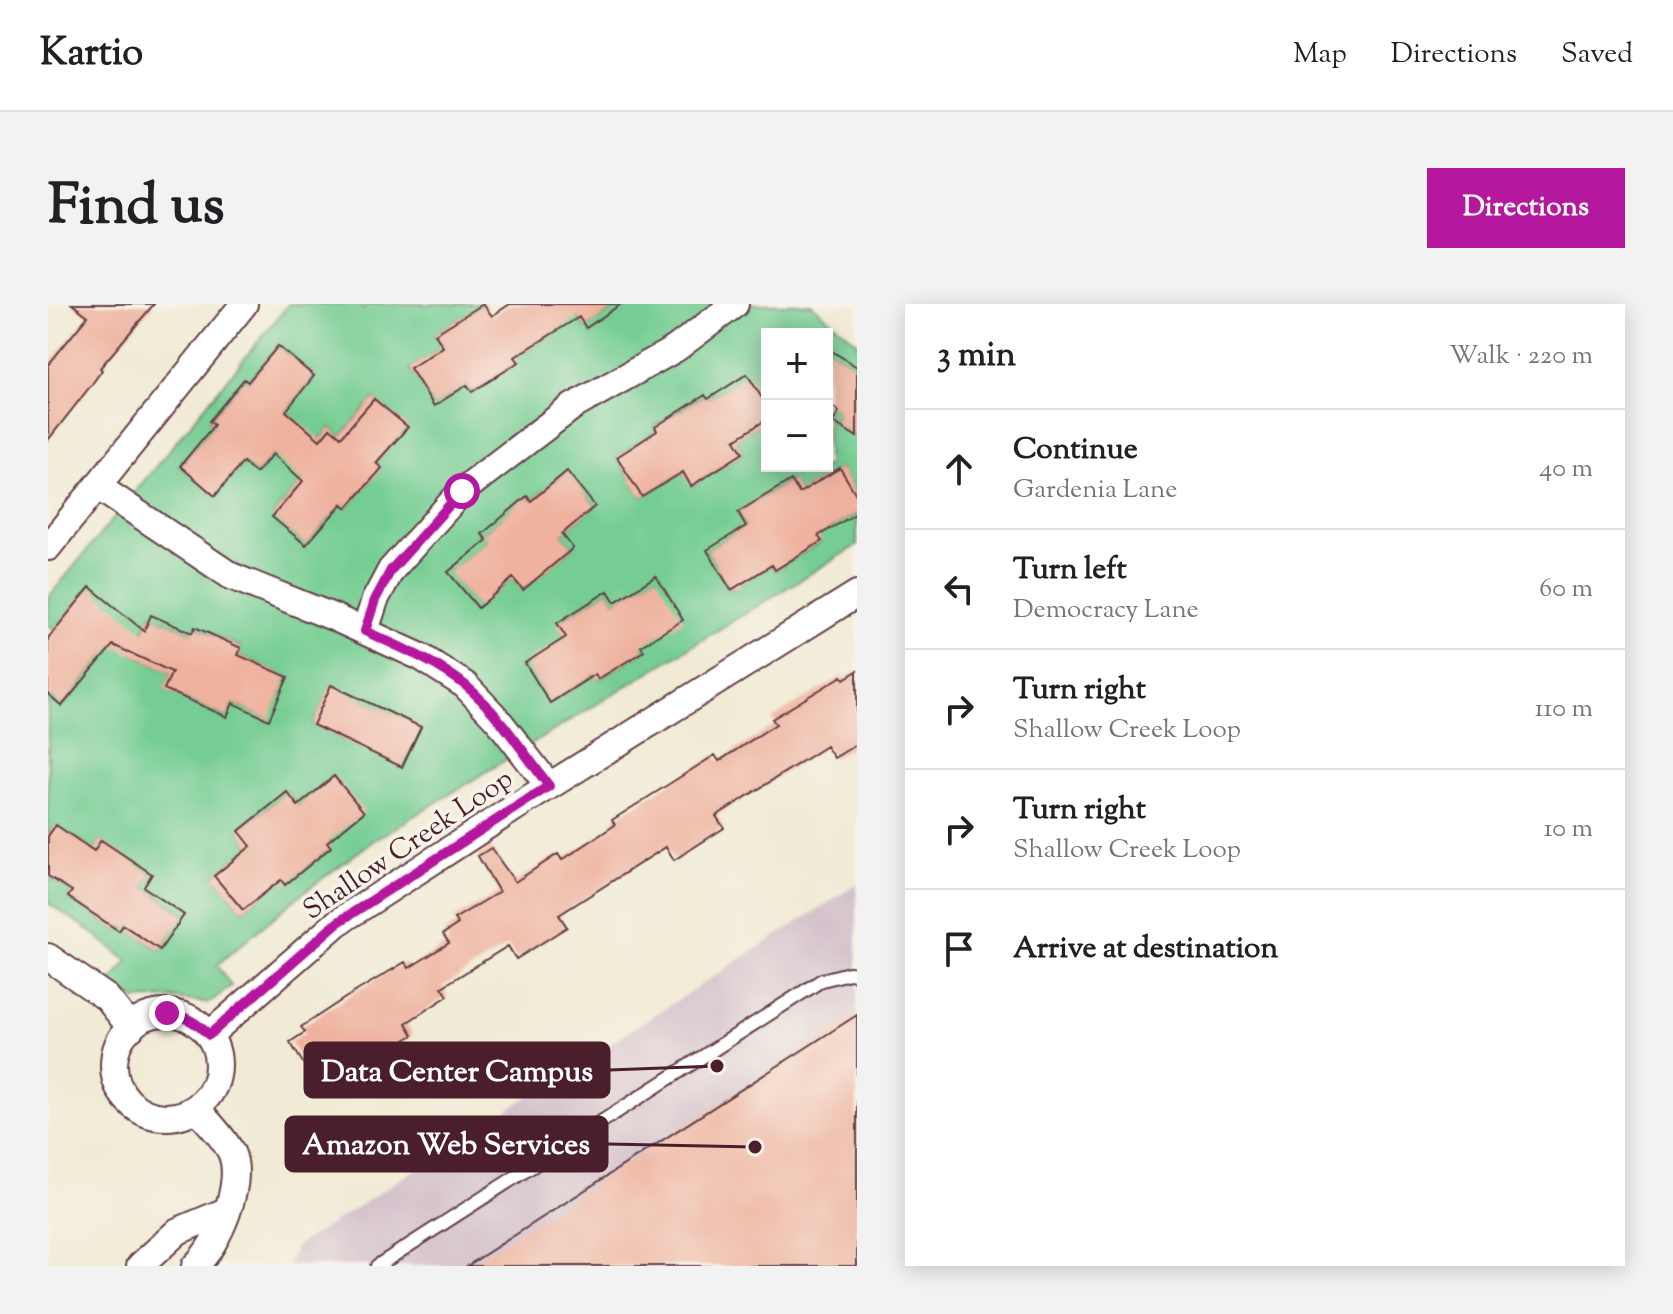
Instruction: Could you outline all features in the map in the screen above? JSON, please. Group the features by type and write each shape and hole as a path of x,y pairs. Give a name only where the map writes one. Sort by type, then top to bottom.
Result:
{"street":[{"path":"48,547 244,304"},
{"path":"365,631 375,600 391,570 462,491 572,407 675,349 735,304"},
{"path":"97,486 231,576 421,657 465,685 498,720 549,786"},
{"name":"Shallow Creek Loop","path":"209,1035 337,923 549,786 857,594"},
{"path":"48,957 107,998 131,1028"},
{"path":"167,1013 198,1023 209,1035 216,1050 216,1082 196,1108 182,1115 157,1116 135,1107 124,1095 116,1080 114,1064 117,1048 131,1028 151,1015 167,1013"},
{"path":"195,1266 207,1254 226,1211 234,1188 236,1169 230,1150 196,1108"},
{"path":"140,1266 178,1231 226,1211"}],"lane":[{"path":"377,1266 822,980 857,974"}],"shaded area":[{"path":"857,884 857,1266 288,1266 295,1247"}],"green space":[{"path":"289,304 357,304 363,309 367,304 483,304 435,334 443,347 410,368 434,405 467,385 472,392 518,363 515,357 556,332 569,304 586,328 621,304 811,304 857,342 857,367 833,352 833,328 761,328 761,397 746,375 708,399 704,395 655,426 657,431 617,457 642,497 683,472 692,486 743,453 735,440 761,423 761,472 833,472 833,422 857,437 857,496 840,468 799,493 790,480 738,512 746,526 707,550 731,590 772,565 775,570 821,542 818,536 857,513 857,545 373,841 300,895 217,965 231,986 209,1003 169,998 136,1000 111,982 128,961 48,903 48,876 71,891 68,897 119,931 123,925 160,950 184,914 144,887 152,874 101,841 94,851 56,825 48,836 48,700 51,697 63,706 103,657 90,587 55,630 48,625 48,598","holes":["278,346 314,376 286,411 299,423 257,473 243,462 215,495 180,466 214,425 209,420 244,379 248,382","374,399 407,427 376,463 381,468 348,507 342,504 306,545 273,516 303,481 293,471 330,428 341,437","566,472 595,506 562,534 573,548 523,589 513,578 478,607 449,572 487,540 483,533 527,497 531,501","655,577 641,646 644,651 599,679 595,675 550,703 566,637 558,622 608,591 615,602","151,615 192,633 196,627 241,647 238,655 288,677 268,719 233,703 226,717 165,689 172,672 133,654","331,686 420,727 402,766 313,725","334,777 327,842 331,847 285,884 281,880 243,910 214,876 251,846 239,831 287,792 298,806"]},
{"path":"833,407 839,411 833,422"}],"building":[{"path":"72,304 154,304 100,368 102,370 92,384 48,440 48,365 88,316"},
{"path":"483,304 492,316 510,304 621,304 586,328 579,317 515,357 519,362 472,392 467,385 434,406 410,368 443,347 435,334"},
{"path":"278,346 314,376 286,411 320,440 330,428 341,437 374,399 408,427 376,463 382,468 347,508 342,504 306,545 272,517 303,481 273,454 256,473 243,462 215,496 180,466 214,425 209,421 244,379 248,382"},
{"path":"833,352 857,367 857,437 833,422 839,411 833,407"},
{"path":"747,374 761,396 761,423 735,440 743,453 691,486 683,472 642,497 617,457 657,431 655,427 705,395 708,399"},
{"path":"840,468 857,496 857,513 818,536 822,541 775,570 772,565 731,590 707,550 746,526 738,512 791,480 799,493"},
{"path":"567,471 595,506 562,534 573,548 523,590 513,578 478,608 448,572 487,540 482,534 527,496 531,501"},
{"path":"656,576 683,620 641,646 644,651 598,679 595,674 550,703 525,663 566,637 557,623 608,591 615,602"},
{"path":"90,587 144,631 151,615 192,633 195,627 241,648 238,655 288,677 269,720 233,703 227,717 164,689 172,672 113,645 62,706 48,694 48,638"},
{"path":"857,671 857,744 834,758 826,746 716,816 724,828 674,860 666,847 559,915 567,927 516,959 508,946 442,987 448,996 406,1023 413,1035 363,1066 355,1054 313,1079 290,1042 305,1032 301,1027 405,962 409,968 449,943 443,934 458,924 454,919 499,892 478,856 491,848 515,882 558,854 562,860 615,825 612,820 715,755 719,761 776,724 772,719 842,676 844,679"},
{"path":"331,685 421,727 402,767 313,725"},
{"path":"334,776 364,812 327,842 331,847 285,885 281,880 243,910 214,876 251,846 239,831 287,792 298,806"},
{"path":"56,825 94,851 101,840 152,874 144,887 184,915 160,950 123,925 119,931 68,897 72,891 48,876 48,836"},
{"path":"857,1015 857,1266 467,1266"}],"place":[{"name":"Data Center Campus","path":"717,1066"},
{"name":"Amazon Web Services","path":"755,1147"}],"route":[{"path":"167,1013 198,1023 209,1035 337,923 549,786 498,720 465,685 421,657 365,631 375,600 391,570 462,491"}]}
